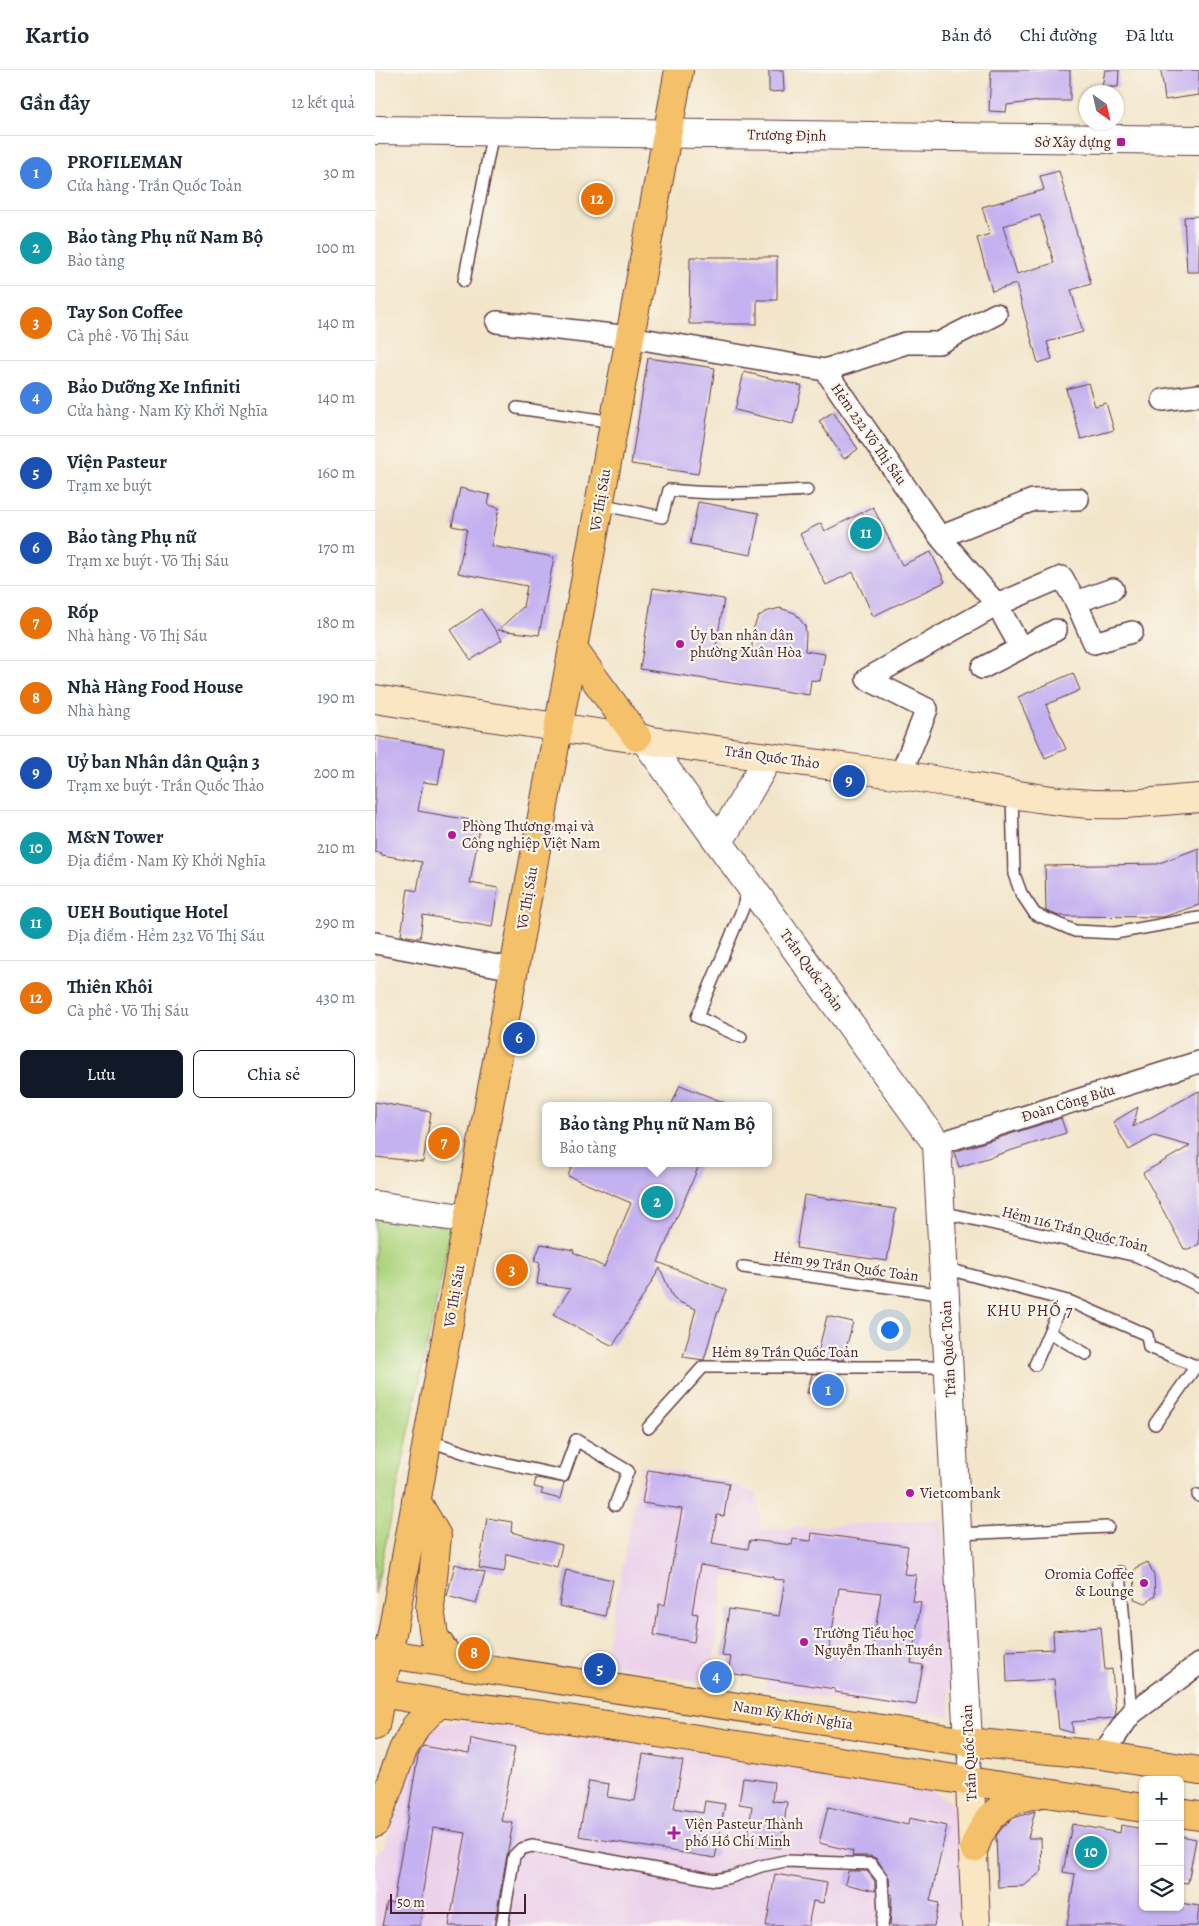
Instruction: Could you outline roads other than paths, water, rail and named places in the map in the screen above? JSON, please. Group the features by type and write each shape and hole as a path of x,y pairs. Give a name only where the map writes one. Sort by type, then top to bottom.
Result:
{"main road":[{"name":"Võ Thị Sáu","path":"375,1726 379,1653 416,1500 679,70"},
{"path":"573,648 640,738"},
{"name":"Trần Quốc Thảo","path":"375,699 558,728 901,774 1012,794 1079,803 1134,803 1199,798"},
{"path":"416,1500 437,1536 430,1608 434,1636 453,1664"},
{"name":"Nam Kỳ Khởi Nghĩa","path":"379,1653 968,1742 1102,1755 1199,1771"},
{"path":"378,1693 439,1703 542,1715 1139,1807"},
{"path":"375,1823 403,1750 416,1726 439,1703"},
{"name":"Trần Quốc Toản","path":"970,1782 976,1926"},
{"path":"974,1848 980,1831 999,1809 1011,1801 1030,1795 1047,1793"},
{"path":"1184,1814 1199,1816"}],"street":[{"name":"Trương Định","path":"375,130 1199,140"},
{"path":"825,370 906,343 939,343 996,314"},
{"name":"Hẻm 232 Võ Thị Sáu","path":"497,322 630,336 825,370 940,537 997,605 1021,648"},
{"path":"1163,400 1199,394"},
{"path":"940,537 1033,500 1078,499"},
{"path":"901,774 927,709 867,679 997,605 1062,577 1076,602 1094,643 1132,632"},
{"path":"1076,602 1113,589"},
{"path":"982,668 1055,630"},
{"name":"Trần Quốc Toản","path":"640,738 719,842 937,1144 970,1782"},
{"path":"719,842 769,757"},
{"path":"375,944 514,969"},
{"name":"Đoàn Công Bửu","path":"937,1144 1199,1062"},
{"path":"375,1205 468,1220"},
{"path":"1102,1755 1131,1714 1199,1664"}],"lane":[{"path":"463,281 493,130"},
{"path":"517,408 615,422"},
{"path":"599,504 663,517 669,490 707,494 807,490"},
{"path":"1012,794 1014,874 1021,893 1035,914 1075,931 1115,933 1199,918"},
{"path":"741,1037 697,1017 743,908 748,883"},
{"name":"Hẻm 116 Trần Quốc Toản","path":"941,1212 1137,1256 1199,1286"},
{"name":"Hẻm 99 Trần Quốc Toản","path":"743,1267 944,1282 1063,1300 1147,1335 1149,1347 1196,1366 1155,1424"},
{"path":"1035,1365 1063,1300"},
{"path":"1049,1332 1086,1354"},
{"name":"Hẻm 89 Trần Quốc Toản","path":"648,1428 703,1367 949,1367"},
{"path":"427,1440 480,1458 563,1476 576,1440 628,1471 615,1505"},
{"path":"958,1534 1108,1527"},
{"path":"1120,1572 1131,1714"},
{"path":"503,1926 514,1856 521,1849 532,1846 715,1880 785,1861 871,1864 882,1878 884,1913 882,1926"}],"place":[{"name":"Sở Xây dựng","path":"1121,142"},
{"name":"Thiên Khôi","path":"597,199"},
{"name":"UEH Boutique Hotel","path":"866,533"},
{"name":"Ủy ban nhân dân phường Xuân Hòa","path":"680,644"},
{"name":"Uỷ ban Nhân dân Quận 3","path":"849,781"},
{"name":"Phòng Thương mại và Công nghiệp Việt Nam","path":"452,835"},
{"name":"Bảo tàng Phụ nữ","path":"519,1038"},
{"name":"Rốp","path":"444,1143"},
{"name":"Bảo tàng Phụ nữ Nam Bộ","path":"657,1202"},
{"name":"Tay Son Coffee","path":"512,1270"},
{"name":"PROFILEMAN","path":"828,1390"},
{"name":"Vietcombank","path":"910,1493"},
{"name":"Oromia Coffee & Lounge","path":"1144,1583"},
{"name":"Trường Tiểu học Nguyễn Thanh Tuyền","path":"804,1642"},
{"name":"Nhà Hàng Food House","path":"474,1653"},
{"name":"Viện Pasteur","path":"600,1669"},
{"name":"Bảo Dưỡng Xe Infiniti","path":"716,1677"},
{"name":"Viện Pasteur Thành phố Hồ Chí Minh","path":"674,1833"},
{"name":"M&N Tower","path":"1091,1852"}],"district":[{"name":"KHU PHỐ 7","path":"1030,1311"}]}
